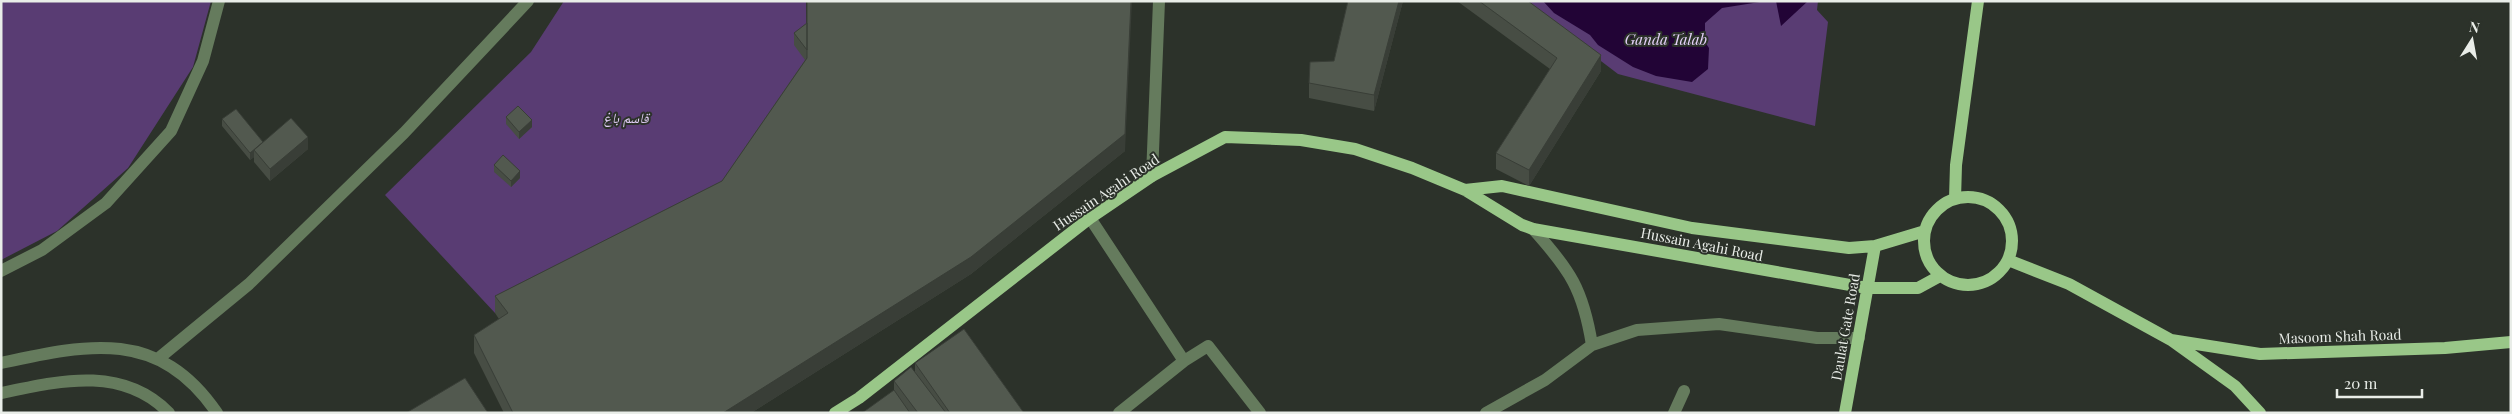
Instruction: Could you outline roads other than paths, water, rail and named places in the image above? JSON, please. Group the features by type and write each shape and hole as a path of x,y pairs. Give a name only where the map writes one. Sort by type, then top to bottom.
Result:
{"main road":[{"path":"1956,199 1956,165 1978,1"},
{"name":"Hussain Agahi Road","path":"836,413 859,398 1090,218 1152,176 1225,137 1301,140 1355,149 1412,168 1465,190 1522,225 1533,229 1834,284 1868,288 1918,288 1940,276"},
{"name":"Hussain Agahi Road","path":"1465,190 1502,186 1692,228 1849,248 1875,246 1925,231"},
{"path":"1972,197 1988,202 2002,213 2010,227 2012,244 2008,260 2001,271 1990,280 1965,286 1940,276 1926,256 1925,231 1931,217 1942,206 1956,199 1972,197"},
{"name":"Daulat Gate Road","path":"1845,413 1875,246"},
{"path":"2008,260 2069,284 2171,340 2235,386 2260,413"},
{"name":"Masoom Shah Road","path":"2171,340 2260,354 2445,348 2511,342"}],"street":[{"path":"1,271 42,250 106,203 171,131 203,61 220,1"},
{"path":"159,358 249,284 404,133 528,1"},
{"path":"1152,176 1159,1"},
{"path":"1090,218 1184,361"},
{"path":"1533,229 1563,262 1578,288 1588,316 1592,345"},
{"path":"1486,413 1544,380 1592,345 1638,330 1719,324 1817,338 1859,338"},
{"path":"1119,413 1184,361 1208,346 1260,413"},
{"path":"1,363 70,349 107,347 134,351 159,358 183,375 205,396 217,413"},
{"path":"1,393 59,381 89,379 115,383 141,392 169,413"},
{"path":"1674,413 1684,391"}],"water":[{"name":"Ganda Talab","path":"1543,1 1766,1 1722,8 1705,23 1705,42 1709,48 1708,69 1692,82 1656,76 1633,67 1598,45 1590,35 1554,13"},
{"path":"1776,1 1808,1 1781,26"}],"park label":[{"name":"قاسم باغ","path":"626,117"}]}
